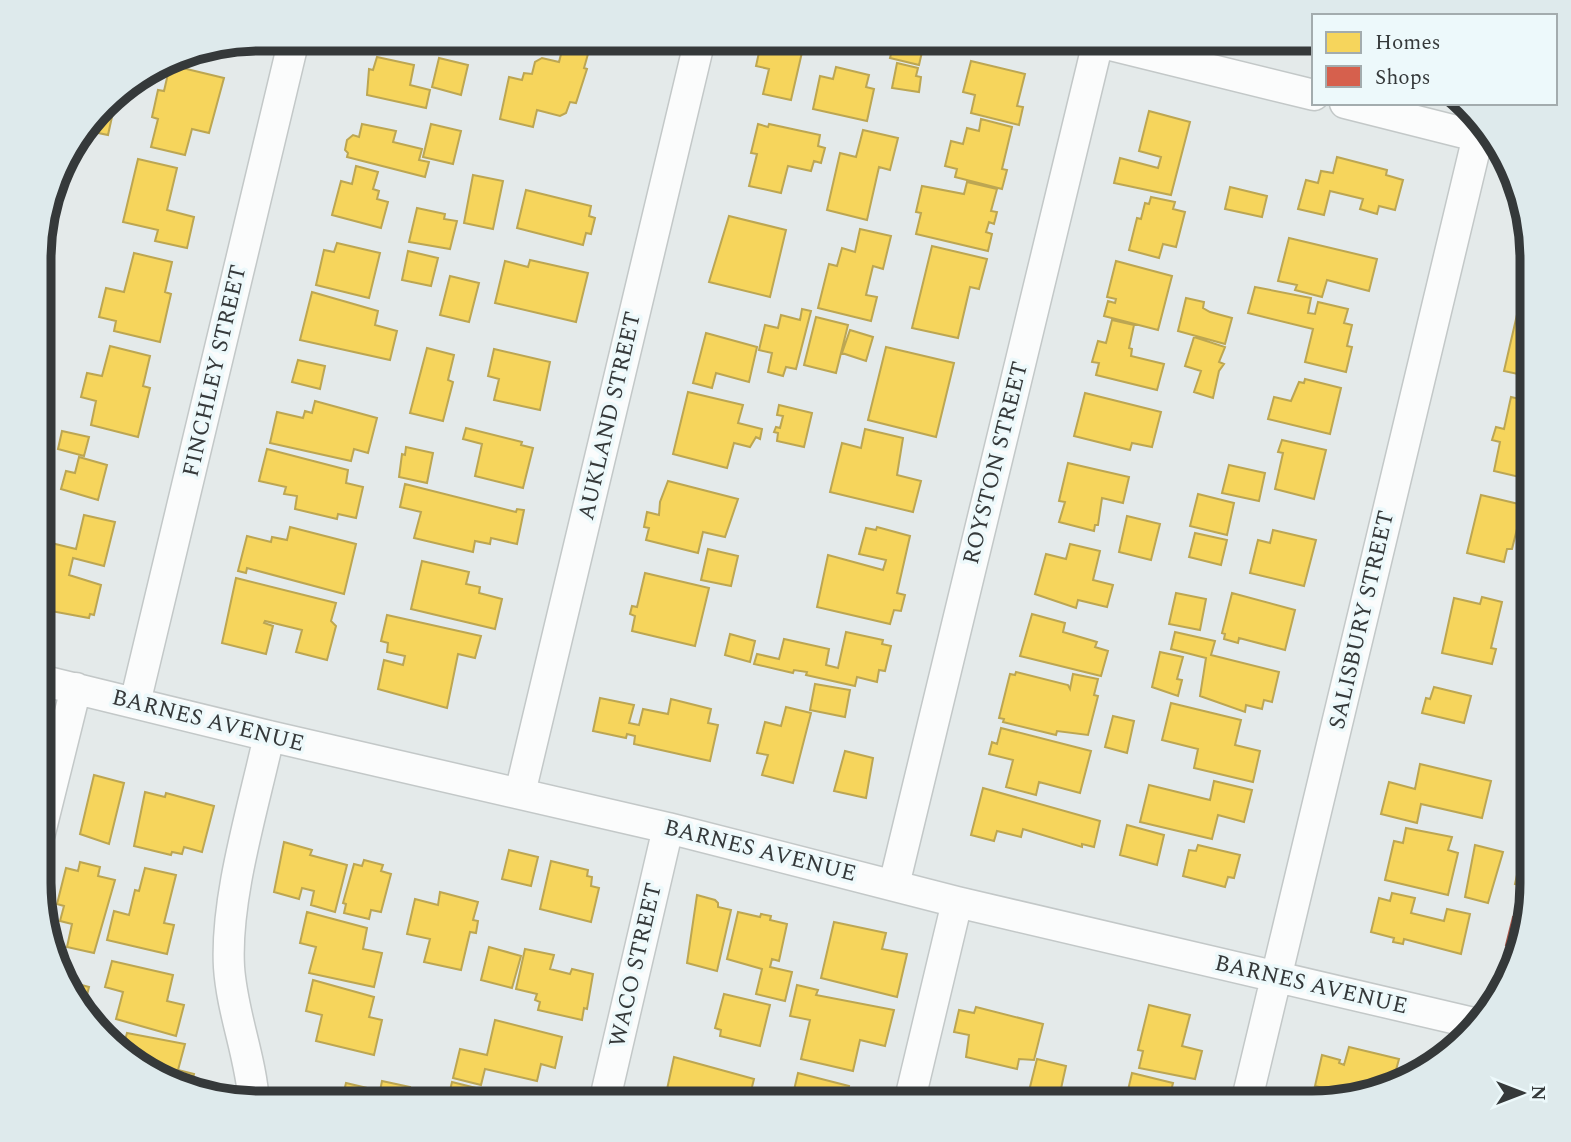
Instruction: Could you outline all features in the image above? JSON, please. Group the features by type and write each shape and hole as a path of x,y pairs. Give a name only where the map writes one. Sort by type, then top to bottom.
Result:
{"street":[{"name":"FINCHLEY STREET","path":"135,703 291,51"},
{"name":"AUKLAND STREET","path":"520,793 697,51"},
{"name":"ROYSTON STREET","path":"894,885 1089,51"},
{"path":"1136,51 1312,95"},
{"path":"1353,105 1480,137"},
{"name":"SALISBURY STREET","path":"1249,1091 1484,142"},
{"name":"BARNES AVENUE","path":"51,682 668,828 957,902 1467,1022"},
{"path":"51,789 76,688"},
{"path":"253,1091 229,969 229,922 269,736"},
{"name":"WACO STREET","path":"607,1091 668,828"},
{"path":"912,1091 957,902"}],"building: Homes":[{"path":"562,51 582,51 588,54 584,68 587,69 576,103 570,102 566,113 560,116 537,110 533,127 500,119 509,77 522,80 524,73 532,74 535,62 542,58 559,62"},
{"path":"759,51 802,51 791,100 763,94 769,69 756,66"},
{"path":"892,51 922,51 919,65 890,58"},
{"path":"377,57 414,65 410,85 430,90 426,108 367,95 369,69 373,70"},
{"path":"439,58 468,65 461,95 432,87"},
{"path":"971,61 1025,74 1017,106 1023,107 1019,125 971,113 975,95 963,92"},
{"path":"897,63 918,68 916,76 921,77 919,92 892,88"},
{"path":"179,67 224,78 209,133 192,129 185,155 151,147 158,119 152,117 158,90 164,91 169,71"},
{"path":"836,67 869,75 866,87 874,89 867,121 813,109 820,76 833,79"},
{"path":"113,111 108,135 94,132"},
{"path":"1149,111 1190,122 1171,195 1114,183 1120,158 1158,168 1161,157 1139,151"},
{"path":"981,119 1012,127 1002,169 1007,170 1002,189 955,177 957,169 945,166 951,141 963,144 967,128 979,131"},
{"path":"362,124 396,131 393,142 422,149 419,160 429,162 425,177 347,157 347,140 353,135 359,137"},
{"path":"431,124 461,131 453,164 423,157"},
{"path":"758,124 820,135 818,146 825,148 821,163 814,161 811,171 788,166 781,193 749,186 757,154 751,153"},
{"path":"863,130 898,138 890,170 879,167 867,220 827,210 840,153 856,157"},
{"path":"1337,157 1387,170 1386,175 1403,180 1395,210 1379,206 1377,214 1360,209 1363,199 1330,191 1324,215 1298,209 1306,180 1318,183 1321,171 1333,173"},
{"path":"138,159 177,168 167,210 194,217 187,248 155,241 158,230 123,222"},
{"path":"356,166 378,172 373,189 379,191 377,199 388,202 381,228 332,215 341,181 352,184"},
{"path":"473,175 503,181 493,229 464,223"},
{"path":"967,182 997,189 991,211 997,212 994,224 989,222 986,232 992,234 988,251 916,234 921,213 916,212 922,186 964,194"},
{"path":"1230,187 1267,196 1262,217 1225,209"},
{"path":"526,190 591,206 589,216 595,218 591,234 586,233 583,245 517,228"},
{"path":"1151,197 1175,202 1173,209 1185,212 1176,247 1163,244 1159,258 1129,250 1137,218 1141,219 1145,203 1149,204"},
{"path":"417,208 445,214 444,219 457,221 450,249 409,242"},
{"path":"729,216 786,230 770,297 709,282"},
{"path":"860,229 891,236 883,269 873,266 866,295 877,297 871,321 818,308 829,264 837,266 842,248 855,252"},
{"path":"1289,238 1377,259 1369,291 1327,280 1322,297 1295,290 1297,285 1278,281"},
{"path":"337,243 380,253 369,298 316,285 324,250 334,252"},
{"path":"932,246 987,259 979,289 970,287 958,338 912,328"},
{"path":"408,251 438,258 431,286 402,280"},
{"path":"134,253 172,262 165,292 171,294 160,342 114,331 116,321 99,317 106,288 124,292"},
{"path":"530,260 588,273 576,322 495,303 505,261 528,267"},
{"path":"1116,261 1172,276 1158,330 1104,316 1108,301 1115,303 1116,299 1107,297"},
{"path":"450,276 479,283 469,322 440,315"},
{"path":"1255,287 1311,298 1308,313 1315,314 1318,302 1348,309 1344,323 1352,325 1347,346 1352,347 1346,372 1305,362 1313,329 1248,313"},
{"path":"312,292 378,311 375,325 397,331 390,360 300,340"},
{"path":"1186,298 1204,302 1203,308 1210,312 1232,318 1225,344 1178,331"},
{"path":"1520,306 1520,374 1504,371"},
{"path":"802,309 811,311 796,369 786,367 783,376 768,372 772,353 759,350 765,325 778,328 781,315 800,320"},
{"path":"816,317 848,325 836,373 804,365"},
{"path":"1112,320 1134,325 1129,348 1132,349 1131,356 1164,364 1157,390 1096,375 1099,363 1092,362 1098,341 1106,343"},
{"path":"850,330 873,337 866,361 842,353"},
{"path":"706,333 757,347 749,382 716,373 712,388 693,383"},
{"path":"1194,337 1225,347 1219,362 1224,364 1219,371 1213,398 1194,392 1201,371 1185,366"},
{"path":"110,346 150,356 143,386 150,388 138,437 91,425 96,401 81,397 87,373 102,376"},
{"path":"886,347 954,363 936,437 868,420"},
{"path":"427,348 454,355 448,380 453,382 443,421 410,413"},
{"path":"494,349 550,362 540,410 494,400 499,379 488,376"},
{"path":"298,360 325,366 320,389 292,382"},
{"path":"1305,379 1341,388 1330,434 1268,419 1274,397 1291,401 1299,382 1304,383"},
{"path":"688,392 743,405 738,423 762,429 760,439 756,437 750,447 734,443 727,468 673,454"},
{"path":"1085,393 1161,412 1152,447 1132,443 1130,450 1074,436"},
{"path":"1511,397 1520,399 1520,477 1494,471 1500,442 1492,440 1496,427 1504,429"},
{"path":"315,401 377,418 368,453 354,449 351,461 270,443 277,412 303,418 305,411 312,413"},
{"path":"779,405 812,413 804,447 777,441 778,433 774,432 776,427 780,428 783,416 777,415"},
{"path":"466,428 522,442 521,445 533,448 523,488 475,476 482,444 463,439"},
{"path":"865,429 903,438 897,475 921,481 913,512 830,492 842,443 861,448"},
{"path":"62,431 89,437 84,456 58,449"},
{"path":"1282,440 1326,450 1314,499 1275,489 1283,453 1278,452"},
{"path":"406,447 433,453 427,483 399,477 402,454 405,455"},
{"path":"267,449 348,470 346,483 363,487 356,518 338,514 337,519 295,509 297,496 284,494 286,487 259,481"},
{"path":"79,457 107,465 98,500 61,489 66,471 75,473"},
{"path":"1068,463 1129,477 1123,503 1102,498 1098,525 1095,525 1094,531 1059,522 1065,502 1059,501"},
{"path":"1229,465 1265,473 1259,501 1222,493"},
{"path":"668,481 738,499 725,537 703,532 698,553 646,540 649,528 644,527 647,512 659,515 660,502"},
{"path":"405,484 516,512 517,509 524,510 517,544 491,538 490,544 475,541 473,552 414,538 421,512 400,507"},
{"path":"1198,494 1234,503 1227,535 1190,526"},
{"path":"1481,495 1520,504 1520,517 1512,549 1507,549 1504,562 1467,553"},
{"path":"84,515 115,522 104,566 73,558 69,575 101,585 94,615 90,614 89,618 51,611 51,543 76,549"},
{"path":"1127,516 1160,524 1151,560 1119,552"},
{"path":"290,527 356,544 344,594 247,568 246,573 238,571 247,536 271,542 272,537 287,540"},
{"path":"877,527 910,536 897,593 905,595 901,611 894,610 890,624 817,607 828,555 883,570 886,560 859,554 866,528 876,530"},
{"path":"1273,530 1316,540 1304,586 1250,573 1258,540 1270,543"},
{"path":"1195,533 1227,540 1221,565 1189,557"},
{"path":"1070,544 1100,551 1093,580 1113,585 1107,607 1078,600 1076,608 1035,594 1046,554 1066,559"},
{"path":"708,549 738,556 731,586 701,580"},
{"path":"422,561 469,572 466,584 480,587 479,593 502,599 495,629 411,609"},
{"path":"645,573 709,588 695,646 632,631 635,616 630,614 632,606 637,607"},
{"path":"236,578 336,603 331,621 336,626 327,660 296,652 302,630 265,621 264,623 273,626 266,654 222,643"},
{"path":"1176,593 1206,599 1200,630 1169,624"},
{"path":"1232,593 1295,610 1285,650 1239,638 1238,643 1224,639 1225,634 1222,633"},
{"path":"1482,597 1502,602 1491,648 1496,649 1492,664 1442,653 1454,598 1480,604"},
{"path":"1032,614 1065,623 1063,632 1097,642 1095,647 1108,651 1101,676 1020,656"},
{"path":"387,615 481,636 475,658 458,654 447,708 378,689 384,660 403,665 405,656 387,652 388,643 381,641"},
{"path":"846,632 883,640 882,644 891,646 885,671 879,670 877,682 857,677 855,686 806,675 807,672 794,670 793,673 754,664 757,654 779,659 784,639 829,649 826,665 838,668"},
{"path":"1175,632 1215,641 1211,655 1279,672 1272,702 1264,700 1262,709 1246,705 1245,712 1200,696 1206,658 1171,649"},
{"path":"730,634 755,641 750,662 725,655"},
{"path":"1160,652 1183,657 1177,679 1182,680 1178,696 1152,687"},
{"path":"1016,672 1068,685 1070,689 1073,674 1098,679 1094,695 1098,696 1088,735 1057,731 1056,735 1003,722 1004,719 999,718 1010,674 1015,675"},
{"path":"815,684 850,690 845,717 810,710"},
{"path":"1434,687 1471,696 1464,723 1422,713 1426,698 1430,699"},
{"path":"600,698 634,705 629,723 639,725 643,709 668,714 671,699 711,709 708,723 718,725 710,761 634,744 635,736 627,734 626,738 593,731"},
{"path":"1171,703 1241,720 1235,745 1260,751 1253,782 1194,768 1198,749 1162,740"},
{"path":"786,707 811,713 793,783 762,775 768,755 757,753 765,722 781,726"},
{"path":"1113,716 1134,721 1127,753 1105,747"},
{"path":"1001,728 1091,751 1080,793 1039,782 1036,795 1006,787 1013,760 989,754 992,742 997,744"},
{"path":"845,751 873,758 866,798 834,791"},
{"path":"1420,764 1491,781 1482,818 1421,804 1417,823 1381,814 1389,782 1415,789"},
{"path":"94,775 124,783 109,844 80,834"},
{"path":"1214,781 1252,790 1244,822 1218,815 1212,839 1140,822 1149,785 1210,800"},
{"path":"983,788 1100,821 1094,847 1082,844 1082,847 1023,829 1021,837 997,831 994,841 971,835"},
{"path":"145,792 165,797 166,793 214,806 202,852 184,847 182,854 172,852 171,855 134,846"},
{"path":"1127,825 1164,835 1157,865 1120,855"},
{"path":"1406,828 1452,837 1448,850 1458,853 1448,895 1385,880 1394,841 1403,843"},
{"path":"284,842 312,850 310,855 347,865 335,912 311,905 314,891 302,888 299,899 274,892"},
{"path":"1198,845 1240,855 1234,878 1228,877 1225,887 1183,876 1189,850 1196,851"},
{"path":"1475,845 1503,852 1488,903 1465,897"},
{"path":"509,850 538,857 531,886 502,879"},
{"path":"364,860 383,865 381,871 391,874 381,912 371,910 369,919 344,913 346,904 343,903 354,864 362,866"},
{"path":"551,861 588,870 587,876 592,877 591,886 599,888 591,922 540,909"},
{"path":"80,862 100,867 98,876 115,880 94,953 67,947 72,924 60,921 64,906 57,904 66,868 78,871"},
{"path":"1520,862 1520,885 1515,884"},
{"path":"145,868 176,875 164,923 174,925 167,954 107,940 114,911 129,915 135,890 139,891"},
{"path":"440,892 478,902 473,920 478,921 476,933 470,932 461,970 424,962 430,939 407,934 415,899 438,905"},
{"path":"1392,893 1415,898 1411,913 1444,921 1447,909 1470,914 1461,954 1404,939 1403,944 1393,942 1394,938 1371,932 1379,898 1390,901"},
{"path":"697,895 715,900 718,907 731,910 717,971 687,963"},
{"path":"307,912 367,928 363,949 382,953 374,987 309,973 316,947 300,943"},
{"path":"738,912 760,917 761,914 771,916 770,920 787,924 779,961 772,959 770,967 792,972 785,1001 756,994 762,969 727,959"},
{"path":"834,922 886,933 882,949 907,954 897,997 821,978"},
{"path":"489,947 521,956 512,988 481,980"},
{"path":"525,949 554,955 550,969 570,974 572,969 593,974 587,1009 584,1008 582,1020 538,1010 540,1002 535,1000 537,994 516,989"},
{"path":"112,961 173,975 167,1001 184,1005 176,1036 116,1019 123,992 105,987"},
{"path":"313,980 374,997 369,1017 382,1020 374,1055 316,1041 322,1015 306,1011"},
{"path":"77,984 89,987 86,999"},
{"path":"797,985 818,990 816,995 894,1010 885,1046 860,1040 853,1071 801,1059 810,1020 790,1016"},
{"path":"724,994 770,1005 760,1046 720,1036 721,1030 715,1028"},
{"path":"1149,1005 1190,1015 1182,1046 1202,1051 1195,1079 1139,1068 1143,1051 1138,1050"},
{"path":"976,1007 1043,1024 1034,1060 1019,1059 1017,1069 966,1057 969,1035 954,1032 959,1010 974,1013"},
{"path":"495,1020 562,1037 555,1068 541,1064 537,1081 485,1069 481,1085 453,1078 460,1049 487,1055"},
{"path":"127,1033 185,1044 178,1070 194,1074 193,1080 167,1070 124,1042"},
{"path":"1349,1047 1399,1059 1395,1074 1379,1080 1339,1089 1315,1086 1322,1055 1340,1060 1339,1063 1344,1065"},
{"path":"674,1057 754,1079 751,1091 667,1091"},
{"path":"1037,1059 1066,1066 1060,1091 1029,1091"},
{"path":"798,1073 849,1086 848,1091 794,1091"},
{"path":"1132,1073 1173,1083 1171,1091 1128,1091"},
{"path":"382,1081 410,1087 409,1091 380,1091"},
{"path":"452,1082 480,1089 479,1091 450,1091"},
{"path":"346,1083 380,1091 344,1091"}],"building: Shops":[{"path":"1513,917 1517,918 1510,946 1506,945"}]}
